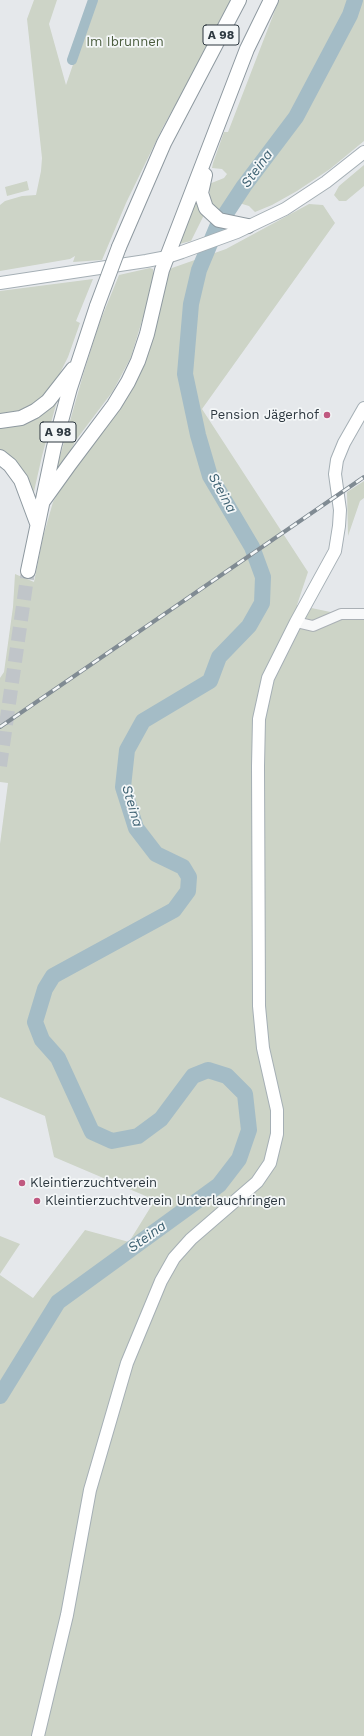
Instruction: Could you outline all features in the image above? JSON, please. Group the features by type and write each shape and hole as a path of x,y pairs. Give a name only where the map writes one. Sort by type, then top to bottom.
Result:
{"highway":[{"name":"A 98","path":"28,571 41,504 56,440 79,360 97,306 130,218 164,143 239,0"},
{"path":"241,227 219,220 206,208 201,193 205,174 272,0"},
{"path":"41,504 114,405 128,382 138,361 147,334 162,270 248,49 272,0"},
{"path":"0,421 21,418 35,411 48,401 79,360"},
{"path":"0,457 10,465 21,480 37,525"}],"main road":[{"path":"0,283 167,257 191,249 285,209 317,188 364,152"},
{"path":"38,1736 67,1615 90,1490 127,1364 161,1281 174,1258 191,1239 257,1182 270,1163 277,1134 277,1110 263,1048 259,1006 259,719 268,678 296,622 335,551 340,526 340,510 337,496 336,474 337,460 344,443 364,408"}],"street":[{"path":"296,622 312,626 341,614 364,614"}],"green space":[{"name":"Im Ibrunnen","path":"34,0 57,0 49,24 66,85 95,0 231,0 205,52 163,127 126,203 102,260 73,262 75,256 70,259 0,271 0,205 5,201 22,196 36,195 41,171 42,158 27,19"},
{"path":"279,0 364,0 364,141 330,169 297,191 272,205 255,212 249,206 239,203 232,216 221,213 215,209 210,200 209,184 224,178 227,174 222,169 212,168 213,163 224,132 228,132"},
{"path":"364,165 364,186 346,201 339,201 334,195 339,186"},
{"path":"27,181 29,190 7,196 5,187"},
{"path":"197,194 205,213 191,241 179,244"},
{"path":"309,204 323,205 335,223 202,409 308,572 297,605 364,619 364,1736 0,1736 0,1275 33,1298 85,1230 129,1242 155,1200 54,1157 45,1116 0,1097 0,844 8,783 0,782 0,678 4,672 13,607 15,574 34,582 43,537 53,502 61,487 119,406 168,271 172,268 226,249"},
{"path":"150,268 153,269 154,281 131,357 113,391 76,440 61,470 57,467 83,375 99,324 119,275"},
{"path":"93,279 76,321 80,323 68,357 57,379 44,397 24,411 0,416 0,291"},
{"path":"57,401 33,496 4,452 0,450 0,427"},
{"path":"364,481 364,498 360,501 348,536 347,492"},
{"path":"0,1236 20,1244 0,1274"}],"waterway":[{"path":"72,60 93,0"},
{"name":"Steina","path":"0,1396 58,1302 219,1185 239,1159 249,1130 245,1094 227,1076 208,1070 193,1076 161,1119 138,1136 112,1141 92,1132 58,1058 42,1040 35,1022 45,989 53,976 174,910 188,891 189,877 183,867 156,854 136,828 123,787 127,750 143,721 210,681 219,657 249,626 262,603 263,577 252,547 210,476 198,435 185,374 191,304 199,270 217,227 244,186 296,117 350,15 355,0"}],"tunnel":[{"path":"0,766 28,571"}],"railway":[{"path":"0,727 364,477"}],"place":[{"name":"Pension Jägerhof","path":"327,415"},
{"name":"Kleintierzuchtverein","path":"22,1183"},
{"name":"Kleintierzuchtverein Unterlauchringen","path":"37,1201"}]}
